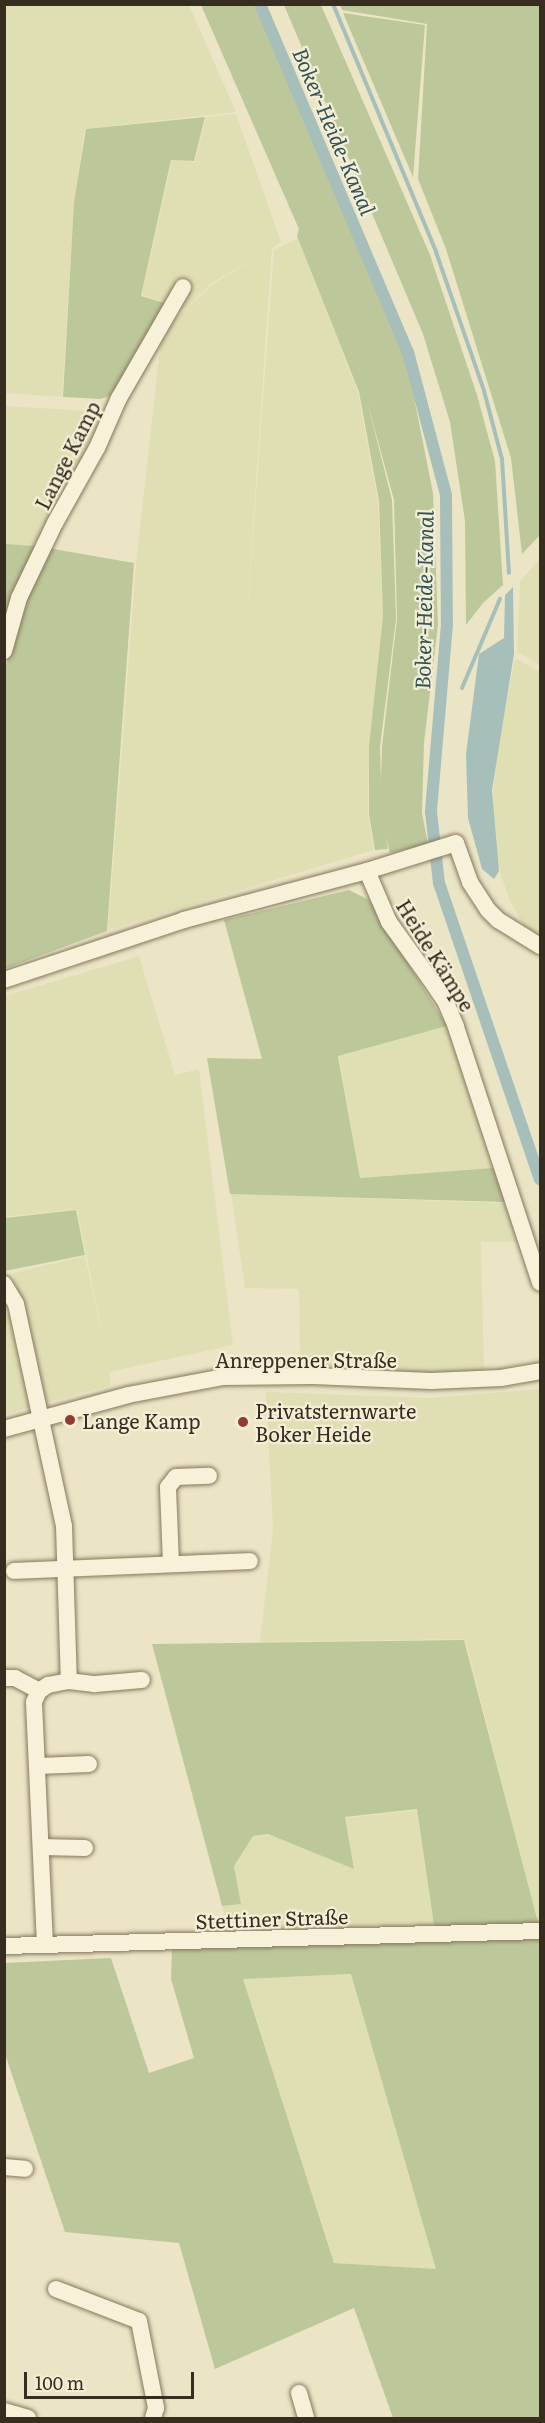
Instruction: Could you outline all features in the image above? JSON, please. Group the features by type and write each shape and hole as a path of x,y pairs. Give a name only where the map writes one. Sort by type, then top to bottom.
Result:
{"street":[{"name":"Lange Kamp","path":"5,649 19,598 55,523 97,448 119,398 183,286"},
{"path":"4,980 184,920 367,871 456,843 470,882 488,910 498,920 540,946"},
{"name":"Heide Kämpe","path":"367,871 389,922 446,1003 456,1027 540,1283"},
{"path":"4,1284 15,1304 64,1526 69,1680"},
{"name":"Anreppener Straße","path":"4,1429 128,1395 223,1377 313,1376 440,1381 501,1378 540,1371"},
{"path":"171,1563 168,1487 176,1477 209,1476"},
{"path":"14,1571 249,1561"},
{"path":"4,1678 15,1678 39,1691"},
{"path":"45,1945 34,1702 39,1691 48,1685 69,1680 95,1684 142,1680"},
{"path":"38,1766 89,1764"},
{"path":"41,1848 86,1848"},
{"name":"Stettiner Straße","path":"4,1946 540,1931"},
{"path":"4,2167 25,2169"},
{"path":"56,2289 139,2321 156,2408 153,2418"},
{"path":"299,2393 306,2418"},
{"path":"4,2411 28,2418"}],"green space":[{"path":"4,5 189,5 236,112 85,129 74,203 62,397 5,393"},
{"path":"201,5 256,5 405,352 433,493 438,625 424,743 422,813 428,844 390,853 386,837 388,849 375,850 369,814 369,746 383,616 379,501 359,392 297,236 299,229","holes":["367,401 394,500 397,619 382,747 381,781 380,747 396,619 392,500"]},
{"path":"284,5 321,5 430,255 477,395 495,461 503,585 483,603 466,625 465,521 450,422 423,334"},
{"path":"340,5 540,5 540,535 522,554 511,458 446,249 418,179 427,24 342,10"},
{"path":"343,13 425,25 413,177"},
{"path":"236,114 281,242 272,248 245,643 274,250 298,238 358,392 378,501 383,616 369,747 368,813 374,850 108,930 136,563 162,331 213,284 270,249 212,283 185,309 142,295 172,160 195,162 206,117"},
{"path":"205,117 194,161 171,160 141,296 168,304 117,394 100,399 63,397 74,202 86,129"},
{"path":"5,406 104,412 92,445 37,546 5,544"},
{"path":"5,544 37,546 6,613 5,613"},
{"path":"48,548 134,563 107,931 4,969 5,669 25,600"},
{"path":"540,559 540,665 517,652 520,581"},
{"path":"515,658 540,672 540,939 527,932 509,899 500,872 494,833 493,791 498,745"},
{"path":"349,890 369,900 447,1026 338,1056 360,1178 493,1168 505,1202 230,1194 207,1058 262,1059 224,920"},
{"path":"139,956 175,1075 199,1069 233,1345 109,1372 111,1385 5,1414 5,1316 23,1311 13,1273 85,1256 107,1358 77,1209 5,1217 5,996"},
{"path":"447,1026 492,1168 360,1178 339,1056"},
{"path":"231,1194 505,1203 519,1242 481,1242 484,1371 431,1374 300,1363 299,1289 245,1288"},
{"path":"76,1210 85,1255 5,1271 5,1218"},
{"path":"540,1389 539,1926 465,1639 260,1642 273,1529 266,1392 431,1398"},
{"path":"464,1640 539,1926 435,1932 417,1809 345,1817 354,1869 268,1834 253,1836 234,1866 241,1904 222,1906 152,1644"},
{"path":"417,1810 435,1932 230,1935 222,1906 241,1903 234,1866 252,1836 268,1834 354,1868 345,1818"},
{"path":"540,1939 540,2418 393,2418 354,2308 215,2369 179,2243 65,2232 5,2054 4,1963 111,1958 149,2073 194,2058 171,1979 172,1949","holes":["351,1974 436,2269 334,2263 243,1979"]},
{"path":"351,1974 437,2269 334,2263 242,1979"}],"water":[{"path":"513,587 514,654 492,790 499,871 494,879 482,869 468,818 466,754 479,654 504,638 505,595"}],"waterway":[{"name":"Boker-Heide-Kanal","path":"260,4 408,352 446,495 447,624 431,812 439,883 540,1179"},
{"path":"333,4 436,252 484,391 502,459 509,573"},
{"path":"462,688 500,599"}],"place":[{"name":"Lange Kamp","path":"70,1420"},
{"name":"Privatsternwarte Boker Heide","path":"243,1422"}]}
